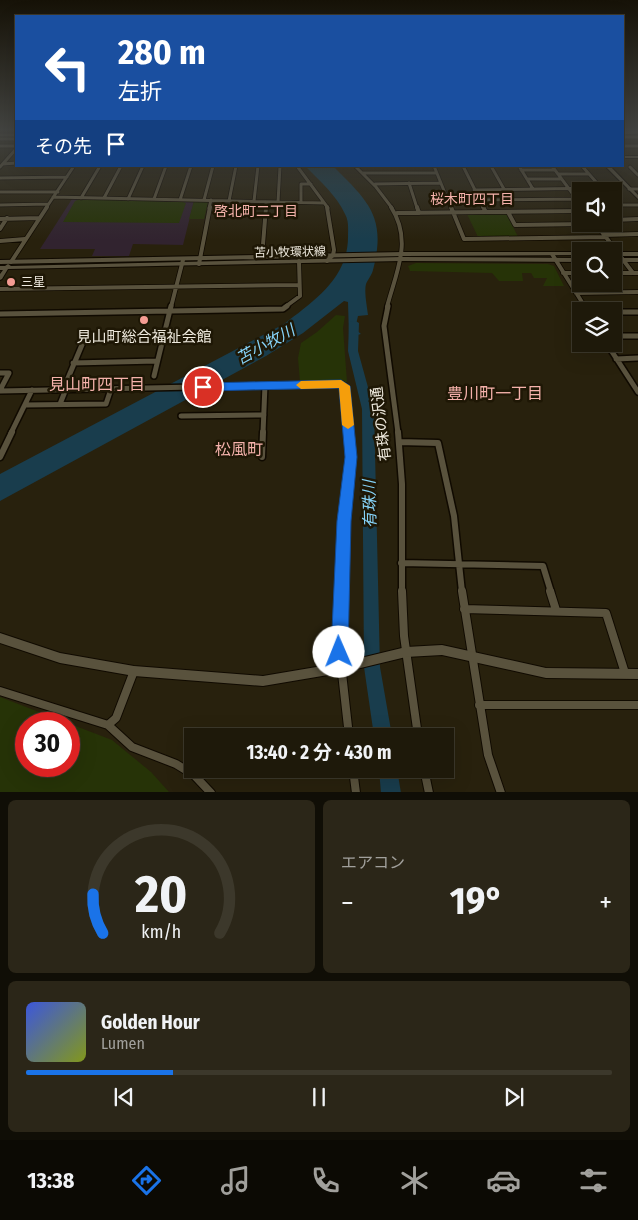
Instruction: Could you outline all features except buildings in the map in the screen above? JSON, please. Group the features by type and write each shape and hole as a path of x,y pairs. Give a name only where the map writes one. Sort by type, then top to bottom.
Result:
{"main road":[{"path":"609,167 634,189 638,198"},
{"path":"614,167 638,193"},
{"name":"苫小牧環状線","path":"402,257 572,254"},
{"path":"622,254 638,254"},
{"name":"苫小牧環状線","path":"199,261 262,257 572,260"},
{"name":"苫小牧環状線","path":"0,262 299,262 327,261 336,257"},
{"path":"623,260 638,260"},
{"name":"苫小牧環状線","path":"3,268 183,261"},
{"path":"0,278 3,268 11,262"},
{"path":"0,638 60,658 134,671 263,682 340,668 406,652 442,650 472,655 517,668 546,673 638,674"}],"street":[{"path":"11,262 73,167"},
{"path":"81,198 99,167"},
{"path":"104,198 120,167"},
{"path":"128,199 143,167"},
{"path":"154,199 166,167"},
{"path":"180,200 191,167"},
{"path":"204,200 213,167"},
{"path":"230,201 236,167"},
{"path":"254,201 258,167"},
{"path":"278,202 280,167"},
{"path":"298,167 329,209 336,257"},
{"path":"356,167 374,184 397,213 403,240 402,257"},
{"path":"434,167 464,239 638,234"},
{"path":"463,167 486,212"},
{"path":"492,167 504,189"},
{"path":"583,167 596,182"},
{"path":"638,167 630,167 638,175"},
{"path":"520,168 533,188"},
{"path":"520,168 553,168 572,193"},
{"path":"363,174 436,172"},
{"path":"558,174 589,174"},
{"path":"0,178 67,177"},
{"path":"527,179 561,179"},
{"path":"409,183 419,213"},
{"path":"374,184 440,183"},
{"path":"301,202 302,184 311,184"},
{"path":"474,190 572,188"},
{"path":"0,192 58,192"},
{"path":"54,197 324,203"},
{"path":"480,200 572,199"},
{"path":"199,261 210,200"},
{"path":"262,257 266,202"},
{"path":"0,205 48,204"},
{"path":"622,204 638,204"},
{"path":"397,213 572,211"},
{"path":"508,212 516,224 572,224"},
{"path":"0,218 39,218"},
{"path":"0,229 7,218"},
{"path":"622,220 638,219"},
{"path":"602,232 609,242"},
{"path":"0,241 25,239"},
{"path":"552,254 582,302"},
{"name":"有珠の沢通","path":"402,257 385,311 384,326 402,484 401,563 406,652 417,728"},
{"path":"623,260 636,273"},
{"path":"154,376 183,261"},
{"path":"0,314 283,309 300,296 299,262"},
{"path":"564,273 572,273"},
{"path":"622,273 636,273"},
{"path":"0,290 299,285"},
{"path":"576,293 638,292"},
{"path":"622,312 638,312"},
{"path":"622,336 638,336"},
{"path":"60,404 73,363 84,340 164,338"},
{"path":"612,352 638,392"},
{"path":"616,359 638,358"},
{"path":"73,363 158,361"},
{"path":"0,373 9,373 0,390 341,384 344,386 351,457 344,521 338,637 348,728"},
{"path":"629,380 638,380"},
{"path":"262,457 266,385"},
{"path":"25,405 106,404 111,388"},
{"path":"1,454 32,390"},
{"path":"181,416 264,415"},
{"path":"398,442 438,443 454,516 464,609 488,755 500,792"},
{"path":"401,563 543,566 556,610"},
{"path":"464,609 556,610 606,613 625,674"},
{"path":"108,725 116,718 134,671"},
{"path":"0,691 108,725 132,747 176,764 194,775 211,792"},
{"path":"480,705 638,705"},
{"path":"354,778 356,792"},
{"path":"426,778 429,792"}],"shaded area":[{"path":"72,199 194,201 183,245 133,244 129,256 92,256 95,249 40,249"}],"green space":[{"path":"80,199 186,203 179,223 63,222 75,201"},
{"path":"194,201 208,202 204,219 189,219"},
{"path":"467,214 507,214 518,237 478,237"},
{"path":"416,263 548,264 554,266 564,286 543,286 547,278 534,278 531,273 522,273 523,281 499,281 492,273 410,271 408,266"},
{"path":"336,315 345,316 343,328 347,382 300,382 298,358 301,343"},
{"path":"0,697 39,712 15,712 15,777 80,777 80,728 112,740 151,772 169,792 0,792"}],"water":[{"name":"苫小牧川","path":"306,167 334,167 365,200 376,223 378,236 377,252 372,272 365,287 368,315 358,316 355,329 361,334 349,337 348,302 344,301 303,333 266,356 0,501 0,474 284,324 317,297 336,276 342,265 348,237 348,222 345,214 327,188"}],"waterway":[{"name":"有珠川","path":"354,323 353,351 368,409 372,667 382,728"},
{"name":"有珠川","path":"389,778 391,792"}],"slow traffic":[{"path":"301,385 341,384 344,386 348,425"}],"place":[{"name":"三星","path":"11,282"},
{"name":"見山町総合福祉会館","path":"144,320"}],"district":[{"name":"桜木町四丁目","path":"472,199"},
{"name":"啓北町二丁目","path":"256,211"},
{"name":"見山町四丁目","path":"97,384"},
{"name":"豊川町一丁目","path":"495,393"},
{"name":"松風町","path":"239,449"}],"route":[{"path":"203,387 341,384 344,386 351,457 344,521 338,637 339,652"}]}
